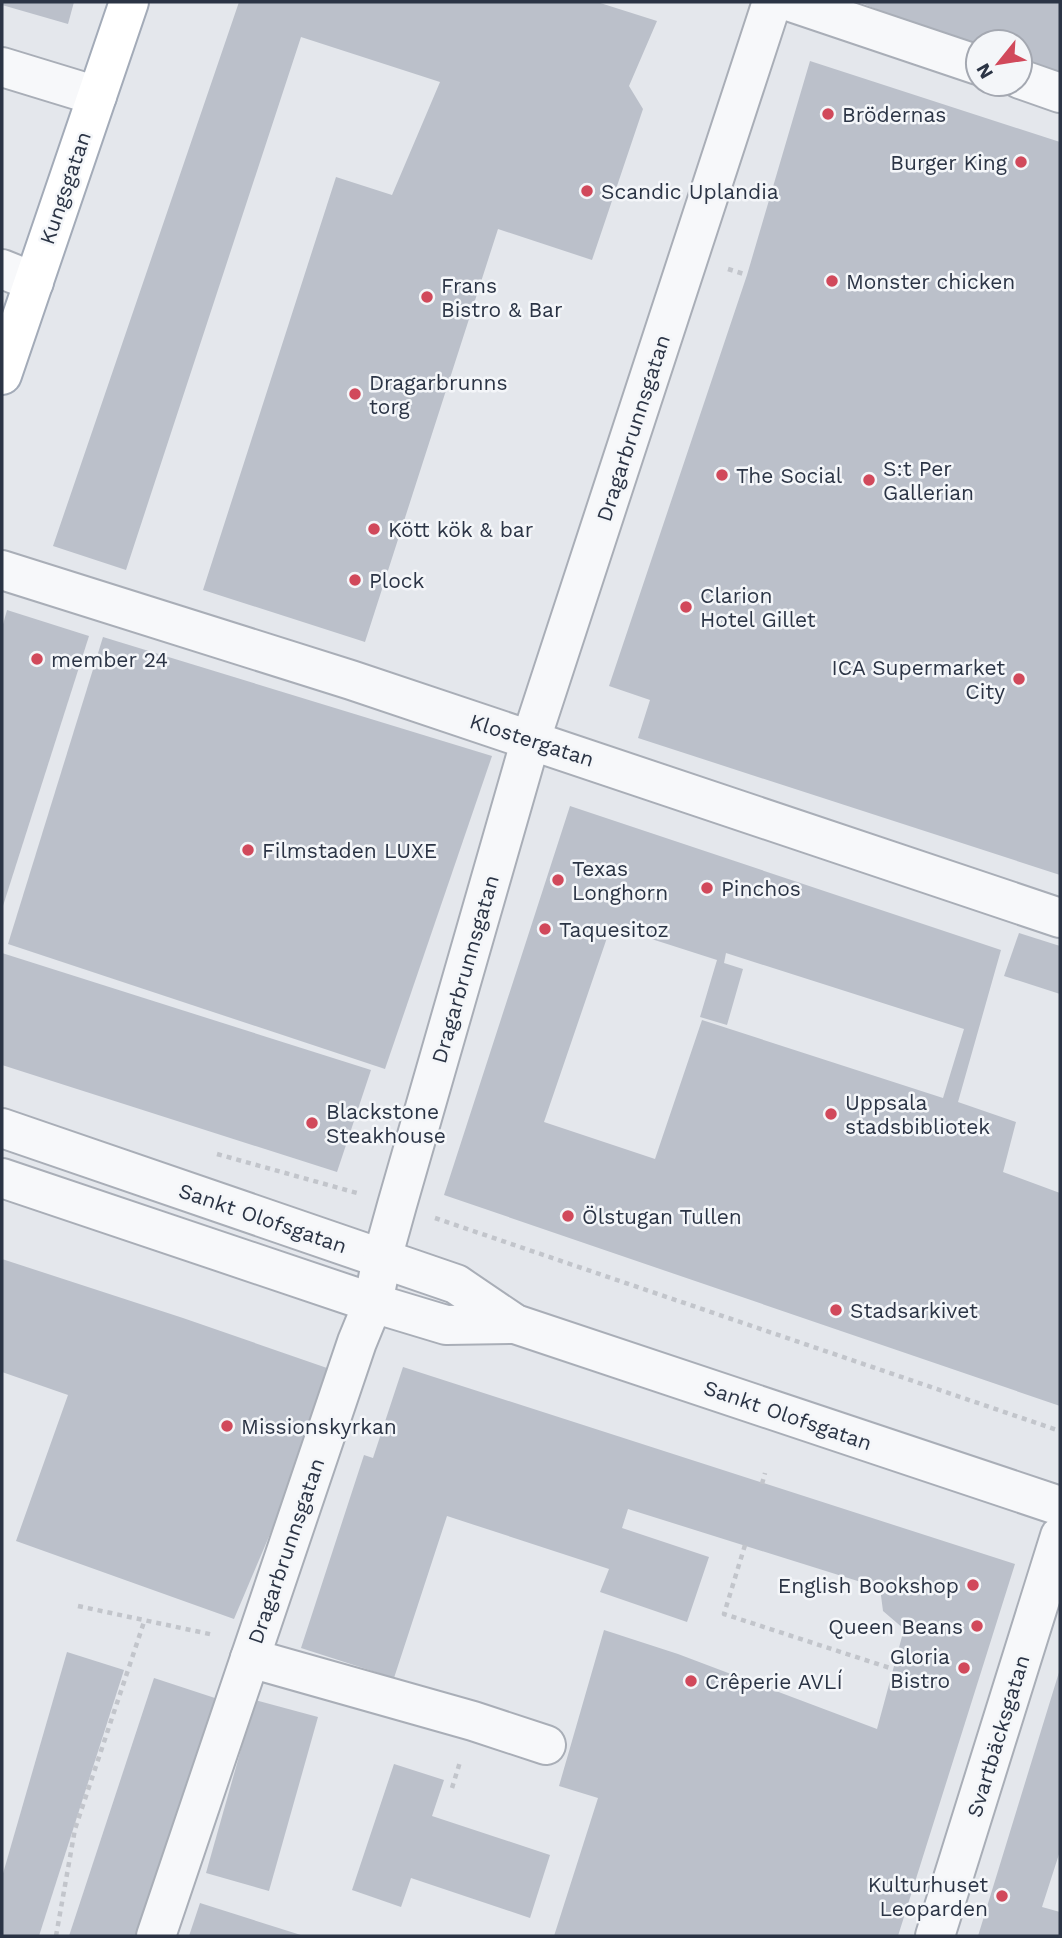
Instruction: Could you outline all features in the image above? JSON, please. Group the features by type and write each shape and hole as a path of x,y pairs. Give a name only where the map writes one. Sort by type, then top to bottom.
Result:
{"main road":[{"name":"Kungsgatan","path":"2,375 18,275 97,96 129,2"}],"street":[{"name":"Dragarbrunnsgatan","path":"156,1936 357,1342 373,1303 397,1205 531,739 772,2"},
{"path":"791,2 964,60"},
{"path":"2,67 97,96"},
{"path":"1034,84 1060,93"},
{"name":"Klostergatan","path":"2,570 531,739 1060,918"},
{"name":"Sankt Olofsgatan","path":"2,1128 457,1284 515,1324 1060,1506"},
{"name":"Sankt Olofsgatan","path":"2,1178 446,1325 515,1324"},
{"name":"Svartbäcksgatan","path":"935,1936 1060,1536"},
{"path":"253,1651 546,1745"}],"path":[{"path":"397,1205 1060,1431"},
{"path":"762,1483 765,1472"},
{"path":"745,1545 724,1614 893,1669"},
{"path":"78,1606 253,1651"},
{"path":"56,1936 75,1829 144,1622"}],"building":[{"path":"2,2 74,2 68,24 2,5"},
{"path":"239,2 597,2 657,21 629,86 643,109 592,260 498,229 365,642 203,590 336,177 392,195 440,82 301,37 126,570 53,546"},
{"path":"859,2 1060,2 1060,73 1034,65 1034,28 964,28 964,42 922,28"},
{"name":"S:t Per Gallerian","path":"810,61 1060,142 1060,875 638,738 650,700 609,686 747,275"},
{"path":"7,610 89,636 2,909 2,628"},
{"name":"Filmstaden LUXE","path":"103,637 492,756 385,1069 8,944"},
{"name":"Uppsala stadsbibliotek","path":"570,806 1001,950 958,1102 1016,1122 1003,1172 1060,1193 1060,1406 444,1195","holes":["611,926 717,960 700,1017 727,1025 743,969 724,963 726,953 964,1029 943,1098 702,1020 655,1159 544,1122"]},
{"path":"1019,933 1060,946 1060,994 1004,976"},
{"path":"2,953 371,1070 337,1172 2,1065"},
{"path":"2,1259 327,1368 273,1527 234,1619 16,1541 68,1395 2,1372"},
{"path":"403,1367 1015,1564 898,1936 554,1936 598,1798 559,1786 604,1630 678,1654 877,1729 904,1629 883,1611 880,1588 628,1509 622,1528 709,1557 687,1622 600,1592 609,1569 447,1516 394,1678 301,1648 364,1455 373,1458"},
{"path":"67,1652 124,1670 39,1936 2,1936 2,1877"},
{"path":"1060,1669 1060,1851 1042,1907 1060,1912 1060,1936 978,1936"},
{"path":"154,1678 218,1699 140,1936 69,1936"},
{"path":"255,1700 318,1717 269,1891 206,1873"},
{"path":"394,1764 444,1780 432,1816 550,1855 530,1918 411,1878 401,1907 352,1890"},
{"path":"200,1903 304,1936 189,1936"}],"place":[{"name":"Brödernas","path":"828,114"},
{"name":"Burger King","path":"1021,162"},
{"name":"Scandic Uplandia","path":"587,191"},
{"name":"Monster chicken","path":"832,281"},
{"name":"Frans Bistro & Bar","path":"427,297"},
{"name":"Dragarbrunns torg","path":"355,394"},
{"name":"The Social","path":"722,475"},
{"name":"S:t Per Gallerian","path":"869,480"},
{"name":"Kött kök & bar","path":"374,529"},
{"name":"Plock","path":"355,580"},
{"name":"Clarion Hotel Gillet","path":"686,607"},
{"name":"member 24","path":"37,659"},
{"name":"ICA Supermarket City","path":"1019,679"},
{"name":"Filmstaden LUXE","path":"248,850"},
{"name":"Texas Longhorn","path":"558,880"},
{"name":"Pinchos","path":"707,888"},
{"name":"Taquesitoz","path":"545,929"},
{"name":"Uppsala stadsbibliotek","path":"831,1114"},
{"name":"Blackstone Steakhouse","path":"312,1123"},
{"name":"Ölstugan Tullen","path":"568,1216"},
{"name":"Stadsarkivet","path":"836,1310"},
{"name":"Missionskyrkan","path":"227,1426"},
{"name":"English Bookshop","path":"973,1585"},
{"name":"Queen Beans","path":"977,1626"},
{"name":"Gloria Bistro","path":"964,1668"},
{"name":"Crêperie AVLÍ","path":"691,1681"},
{"name":"Kulturhuset Leoparden","path":"1002,1896"}]}
